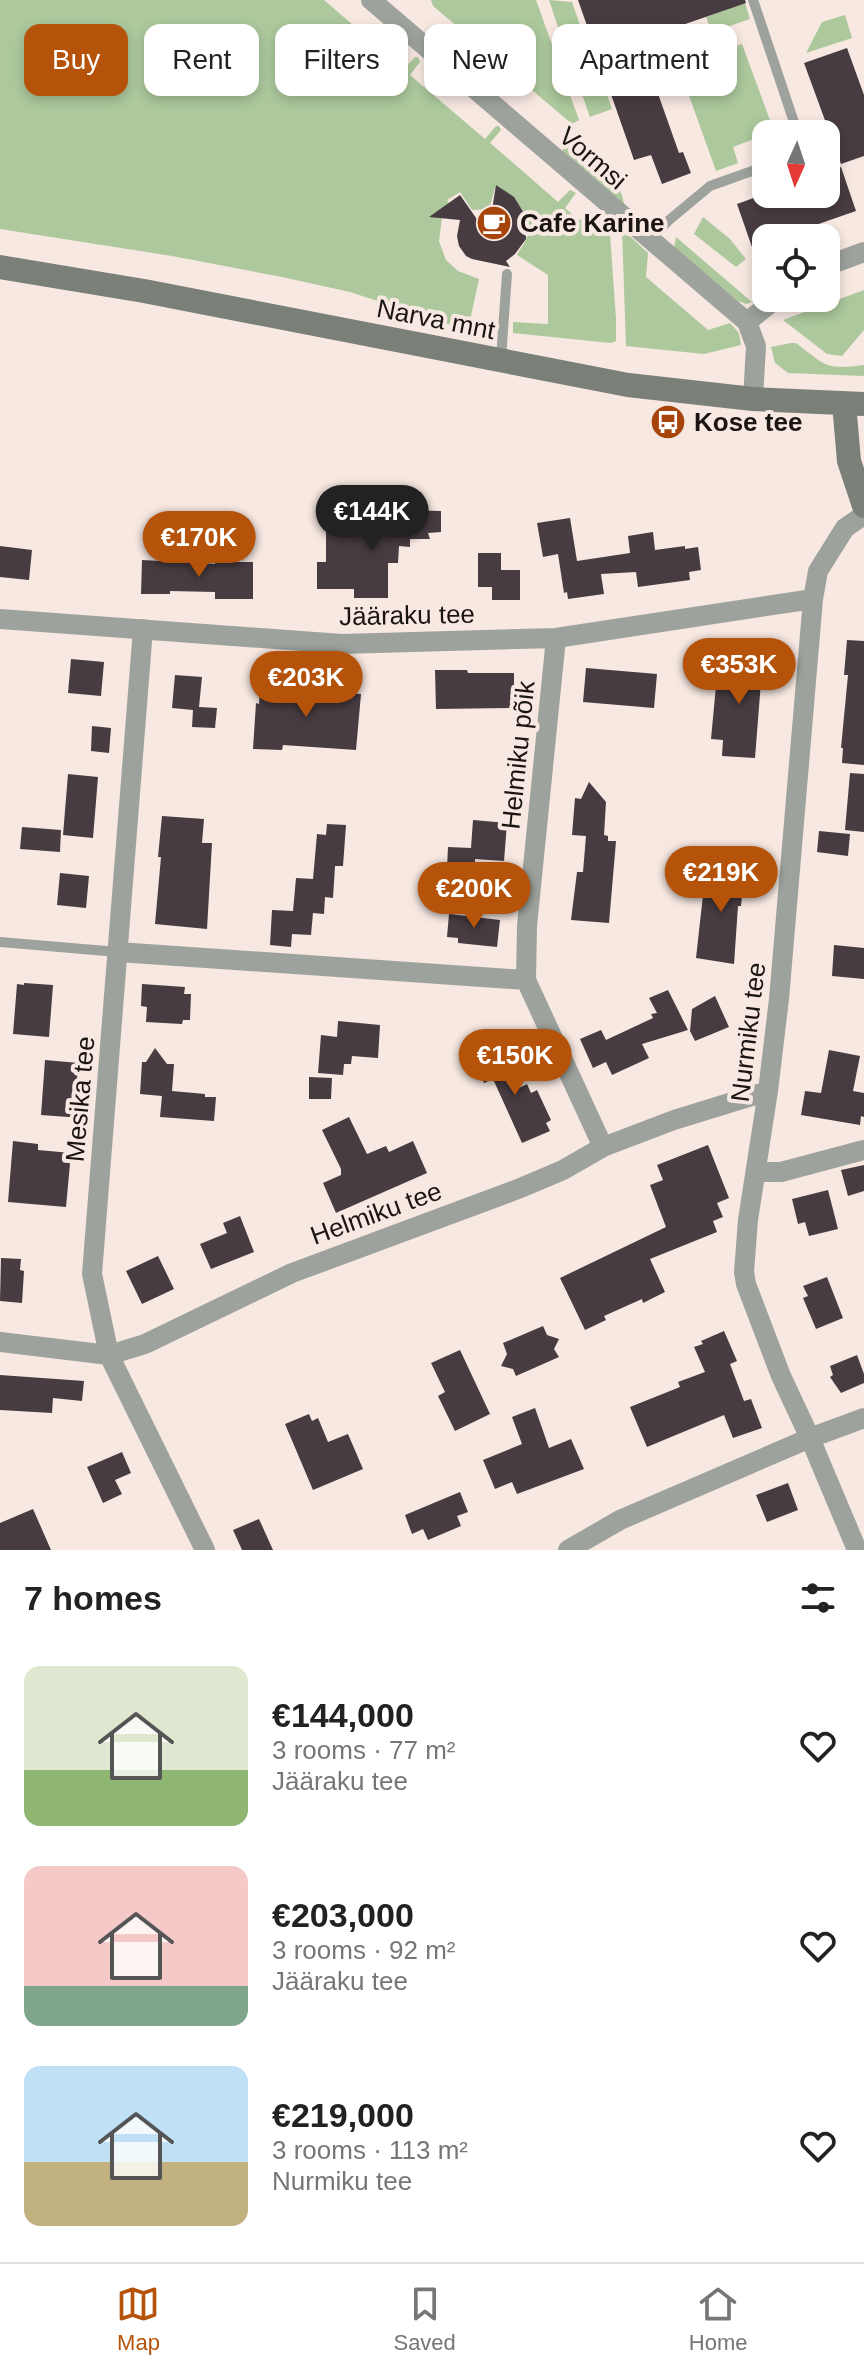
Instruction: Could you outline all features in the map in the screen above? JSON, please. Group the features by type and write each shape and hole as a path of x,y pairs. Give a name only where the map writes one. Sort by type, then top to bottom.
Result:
{"main road":[{"name":"Narva mnt","path":"0,267 174,297 628,385 753,399 854,403"},
{"path":"854,403 849,461 864,506"}],"street":[{"name":"Vormsi","path":"371,0 747,322"},
{"path":"840,261 864,252"},
{"path":"753,399 756,346 747,322 760,312"},
{"name":"Nurmiku tee","path":"857,1550 781,1376 744,1272 768,1091 789,891 813,599 818,571 845,528 864,515"},
{"name":"Jääraku tee","path":"0,619 342,644 556,638 813,599"},
{"name":"Mesika tee","path":"143,629 92,1274 109,1355 205,1550"},
{"name":"Helmiku põik","path":"556,638 527,926 526,980 603,1147"},
{"path":"118,952 526,980"},
{"name":"Helmiku tee","path":"0,1342 109,1355 145,1344 292,1273 563,1170 603,1147 674,1120 768,1091"},
{"path":"756,1172 781,1172 864,1150"},
{"path":"568,1550 620,1520 864,1418"}],"lane":[{"path":"753,0 793,120"},
{"path":"651,239 710,186 752,171"},
{"path":"501,360 507,274"},
{"path":"0,942 118,952"}],"green space":[{"path":"0,0 324,0 352,24 275,24 275,96 408,96 408,65 418,57 420,62 410,75 424,87 424,96 435,96 485,139 499,126 501,130 490,143 558,202 570,190 576,193 565,208 579,220 599,214 609,220 616,341 513,333 513,322 548,324 548,275 517,255 527,237 528,221 515,200 496,185 489,209 472,210 460,192 447,200 453,209 442,218 439,241 446,260 458,271 479,279 470,320 493,321 492,329 448,324 350,292 282,277 0,229"},
{"path":"431,0 536,0 552,45 552,96 570,96 579,120 572,124 536,93 536,24 454,24 433,6"},
{"path":"549,0 572,2 580,24 557,24"},
{"path":"726,0 744,0 750,19 735,24 709,24 706,17 728,9"},
{"path":"845,15 852,38 806,53 822,22"},
{"path":"742,44 770,120 752,120 752,140 733,147 738,163 716,171 689,96 737,96 737,46"},
{"path":"583,96 607,96 612,109 590,117"},
{"path":"572,139 611,176 624,204 561,152"},
{"path":"703,217 730,239 746,259 736,267 694,234"},
{"path":"622,229 648,253 646,277 708,330 730,323 739,333 741,345 704,354 626,346"},
{"path":"676,237 752,302 746,304 738,301 674,248"},
{"path":"864,290 864,330 842,356 827,354 783,320 805,312 840,312 840,299"},
{"path":"796,343 833,366 864,365 864,376 788,373 775,363 771,347"}],"building":[{"path":"578,0 745,0 746,3 685,24 586,24"},
{"path":"847,48 864,95 864,156 841,164 840,120 825,120 804,63"},
{"path":"612,96 659,96 679,153 683,152 691,173 662,184 651,155 634,160"},
{"path":"840,167 856,211 818,224 752,224 752,247 737,204 752,199 752,208 840,208"},
{"name":"Cafe Karine","path":"496,185 514,197 526,216 526,239 506,261 510,267 466,256 457,236 460,220 429,217 460,195 488,235"},
{"path":"405,510 441,511 441,532 428,533 430,539 410,539 410,547 399,546 398,563 388,563 388,598 354,598 354,589 317,589 317,562 326,562 326,532 380,533 380,513 405,513"},
{"path":"570,518 577,561 630,553 628,536 653,532 655,550 698,547 701,570 689,572 690,580 638,587 636,572 601,574 604,594 568,599 567,592 564,593 558,554 543,557 537,523"},
{"path":"0,546 32,550 29,580 0,577"},
{"path":"478,553 501,553 501,570 520,570 520,600 492,600 492,587 478,587"},
{"path":"142,560 215,564 253,562 253,599 215,599 215,592 141,594"},
{"path":"847,640 864,641 864,765 842,763 848,675 844,675"},
{"path":"728,653 763,656 755,758 722,756 723,740 711,739 716,686 725,687"},
{"path":"71,659 104,662 101,696 68,693"},
{"path":"586,668 657,674 654,708 583,702"},
{"path":"435,670 514,673 514,708 436,709"},
{"path":"175,675 202,677 199,707 217,708 215,728 192,727 193,710 172,708"},
{"path":"266,685 361,694 356,750 283,745 282,750 253,749 256,703 259,704 260,690 266,690"},
{"path":"92,726 111,728 109,753 91,751"},
{"path":"850,773 864,774 864,832 845,830"},
{"path":"68,774 98,777 93,838 63,835"},
{"path":"589,782 606,802 604,835 608,836 608,841 616,841 609,923 571,920 577,872 583,872 586,836 572,835 575,798 581,799"},
{"path":"162,816 204,819 202,843 212,843 207,929 155,924"},
{"path":"473,820 507,823 504,861 475,859 475,871 447,869 448,847 471,848"},
{"path":"327,824 346,825 343,866 335,866 333,898 325,897 324,914 313,913 311,935 292,934 291,947 270,945 272,910 293,911 296,878 313,879 317,834 326,835"},
{"path":"22,827 61,830 60,852 20,849"},
{"path":"819,831 850,834 848,856 817,852"},
{"path":"715,864 746,867 744,895 741,906 738,906 734,964 696,958 704,886 712,887"},
{"path":"60,873 89,876 86,908 57,905"},
{"path":"449,914 500,920 497,947 458,943 458,938 447,937"},
{"path":"834,945 864,948 864,979 832,976"},
{"path":"17,984 53,985 49,1037 13,1034"},
{"path":"142,984 185,987 184,994 191,994 190,1020 183,1020 182,1024 146,1022 147,1007 141,1006"},
{"path":"668,990 688,1030 642,1044 649,1058 612,1075 606,1062 593,1068 580,1039 601,1030 606,1040 653,1018 651,1014 657,1013 649,998"},
{"path":"715,996 729,1027 695,1041 690,1031 692,1009"},
{"path":"338,1021 380,1025 378,1058 352,1056 351,1064 344,1064 343,1075 318,1073 321,1035 337,1037"},
{"path":"155,1048 167,1064 174,1064 172,1091 216,1097 214,1121 160,1117 162,1096 140,1094 142,1062 146,1062"},
{"path":"502,1048 519,1088 527,1084 531,1093 537,1090 551,1120 546,1123 550,1131 522,1143 493,1079 484,1083 474,1060"},
{"path":"829,1050 860,1056 853,1091 864,1093 864,1117 861,1116 860,1125 801,1115 805,1091 821,1093"},
{"path":"45,1060 79,1063 77,1078 85,1078 82,1118 41,1115"},
{"path":"309,1077 332,1078 331,1099 309,1099"},
{"path":"349,1117 367,1154 386,1146 389,1152 413,1141 427,1173 336,1213 323,1183 341,1175 341,1169 322,1130"},
{"path":"13,1141 38,1144 38,1150 71,1153 66,1207 8,1202"},
{"path":"708,1145 729,1198 717,1203 723,1217 713,1221 717,1232 650,1259 665,1292 604,1316 606,1320 585,1330 560,1278 666,1227 650,1185 663,1180 657,1165"},
{"path":"864,1165 864,1191 848,1196 841,1170"},
{"path":"828,1190 838,1229 809,1236 805,1222 798,1224 792,1199"},
{"path":"240,1216 254,1252 211,1269 200,1244 227,1233 223,1223"},
{"path":"158,1256 174,1289 142,1304 126,1271"},
{"path":"1,1258 21,1259 20,1270 24,1271 22,1303 0,1301"},
{"path":"827,1277 843,1318 816,1329 803,1298 808,1296 803,1286"},
{"path":"543,1326 547,1335 559,1339 554,1349 559,1357 516,1376 513,1369 501,1366 507,1354 503,1343"},
{"path":"724,1331 737,1361 730,1364 744,1401 751,1399 762,1428 733,1438 724,1415 647,1447 630,1407 680,1387 678,1382 705,1372 694,1347"},
{"path":"460,1350 490,1414 455,1431 438,1396 445,1392 431,1363"},
{"path":"857,1355 864,1383 841,1393 830,1377 833,1375 830,1366"},
{"path":"0,1375 84,1381 82,1401 53,1398 52,1413 0,1410"},
{"path":"535,1408 549,1448 571,1439 584,1469 517,1494 512,1482 495,1489 483,1460 522,1444 512,1417"},
{"path":"309,1414 312,1421 318,1418 328,1442 348,1434 363,1469 313,1490 285,1424"},
{"path":"122,1452 131,1473 115,1480 122,1494 103,1503 87,1467"},
{"path":"788,1483 798,1510 767,1522 756,1495"},
{"path":"460,1492 468,1512 457,1516 461,1526 428,1540 423,1529 412,1534 405,1515"},
{"path":"33,1509 51,1550 0,1550 0,1523"},
{"path":"259,1519 273,1550 242,1550 233,1530"}],"place":[{"name":"Cafe Karine","path":"494,223"},
{"name":"Kose tee","path":"668,422"}]}
